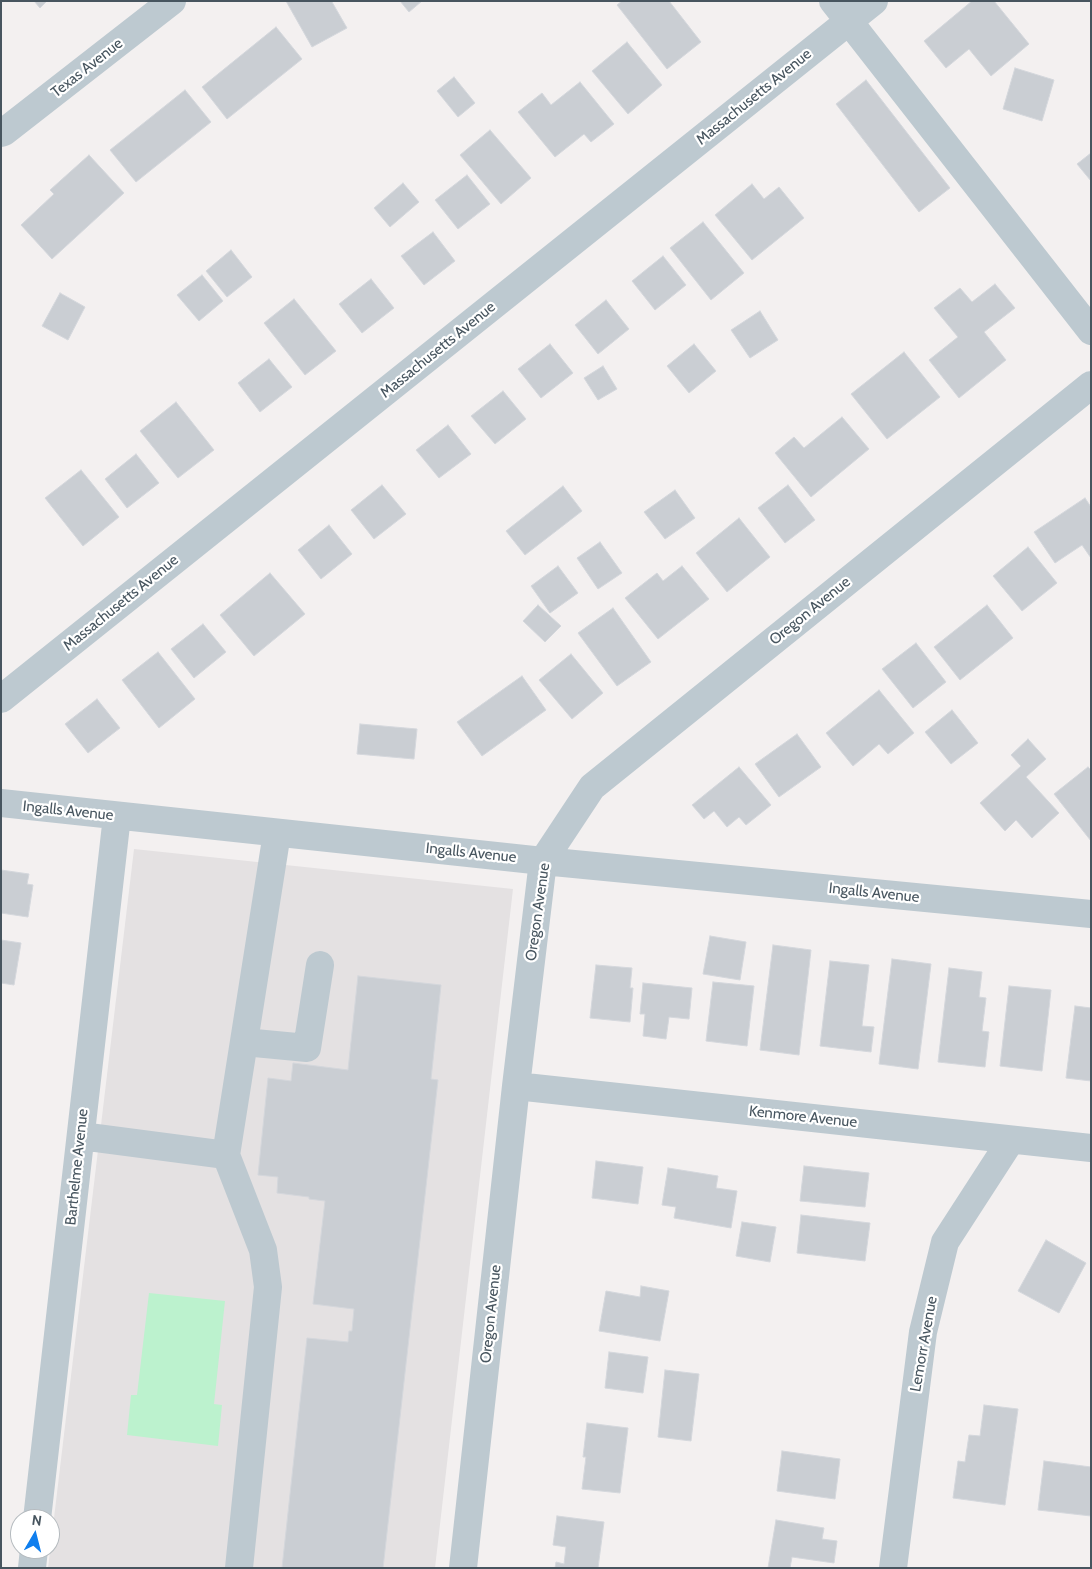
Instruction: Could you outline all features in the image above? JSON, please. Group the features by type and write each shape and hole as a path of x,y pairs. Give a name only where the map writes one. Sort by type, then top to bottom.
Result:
{"street":[{"name":"Texas Avenue","path":"1,133 172,1"},
{"name":"Massachusetts Avenue","path":"1,699 841,11 874,1"},
{"path":"841,11 1091,331"},
{"name":"Oregon Avenue","path":"463,1568 516,1086 543,861 592,787 1091,385"},
{"name":"Ingalls Avenue","path":"1,803 543,861 1091,914"},
{"name":"Barthelme Avenue","path":"38,1509 117,816"},
{"path":"238,1568 268,1287 263,1250 226,1155 277,833"},
{"path":"244,1042 307,1048 320,965"},
{"name":"Kenmore Avenue","path":"516,1086 1091,1148"},
{"path":"81,1136 226,1155"},
{"name":"Lemorr Avenue","path":"893,1568 923,1332 946,1242 1011,1140"}],"shaded area":[{"path":"134,849 513,889 435,1568 48,1568 49,1559 60,1559 60,1509 55,1509"}],"green space":[{"path":"149,1293 225,1301 214,1404 222,1405 218,1446 127,1435 131,1395 137,1395"}],"building":[{"path":"34,1 47,1 40,8"},
{"path":"286,1 334,1 332,2 347,28 312,47"},
{"path":"400,1 422,1 409,12"},
{"path":"622,1 669,1 701,42 667,69 617,5"},
{"path":"972,1 994,1 1029,44 991,76 969,49 946,68 924,41"},
{"path":"276,27 302,59 227,119 202,87"},
{"path":"627,42 662,85 628,114 592,71"},
{"path":"1015,68 1054,80 1042,121 1003,109"},
{"path":"454,77 475,103 458,117 437,91"},
{"path":"866,80 950,188 919,212 836,104"},
{"path":"580,82 614,124 591,142 584,134 555,157 518,112 542,93 551,105"},
{"path":"185,90 211,122 136,182 110,150"},
{"path":"490,130 531,178 501,204 460,155"},
{"path":"1091,153 1091,181 1077,164"},
{"path":"89,155 124,193 52,259 21,225 54,194 50,190"},
{"path":"467,175 490,204 458,229 435,200"},
{"path":"403,183 419,202 390,227 374,208"},
{"path":"752,184 764,199 779,187 804,218 752,260 715,215"},
{"path":"703,222 744,273 711,300 670,248"},
{"path":"433,232 455,261 424,285 401,256"},
{"path":"231,250 252,277 227,297 206,271"},
{"path":"663,256 686,285 655,310 632,281"},
{"path":"202,275 223,301 199,321 177,295"},
{"path":"371,279 394,308 362,333 339,304"},
{"path":"995,284 1015,308 984,332 1006,360 959,398 929,360 958,337 934,308 960,288 972,302"},
{"path":"60,293 85,307 68,340 42,326"},
{"path":"294,299 336,351 305,375 264,323"},
{"path":"606,300 629,329 598,354 575,325"},
{"path":"760,311 778,340 750,358 731,330"},
{"path":"550,344 573,373 541,398 518,369"},
{"path":"694,344 716,371 689,393 667,366"},
{"path":"904,352 940,397 887,439 851,394"},
{"path":"269,359 292,387 260,412 238,383"},
{"path":"603,366 617,389 598,400 584,378"},
{"path":"503,391 526,419 495,444 471,416"},
{"path":"176,402 214,450 178,478 140,431"},
{"path":"842,417 869,449 811,497 775,453 794,437 804,448"},
{"path":"448,425 471,454 439,478 416,450"},
{"path":"136,454 159,483 127,508 105,479"},
{"path":"81,470 119,517 83,546 45,498"},
{"path":"382,485 406,514 374,539 351,510"},
{"path":"788,485 815,520 785,543 758,508"},
{"path":"563,486 582,511 525,555 506,531"},
{"path":"675,490 695,518 665,539 644,512"},
{"path":"1085,498 1091,507 1091,558 1082,545 1055,563 1034,532"},
{"path":"739,518 770,557 727,592 696,553"},
{"path":"329,525 352,554 321,579 298,550"},
{"path":"600,542 622,573 598,589 577,558"},
{"path":"1028,547 1057,583 1022,611 993,576"},
{"path":"558,566 578,593 550,613 531,586"},
{"path":"682,566 709,599 658,639 625,598 657,573 663,581"},
{"path":"270,573 305,614 254,656 220,615"},
{"path":"538,605 561,626 545,642 523,621"},
{"path":"987,605 1013,638 960,680 934,647"},
{"path":"613,608 651,662 617,686 578,633"},
{"path":"203,624 226,652 194,678 171,649"},
{"path":"916,643 946,682 913,708 882,669"},
{"path":"158,652 195,699 159,728 122,680"},
{"path":"571,654 603,693 572,719 539,680"},
{"path":"522,676 546,710 482,756 457,722"},
{"path":"879,690 914,733 888,754 879,744 853,766 826,733"},
{"path":"97,699 120,728 88,753 65,724"},
{"path":"952,710 978,743 951,764 925,732"},
{"path":"360,724 417,729 414,759 357,754"},
{"path":"797,734 821,767 779,797 755,764"},
{"path":"1028,739 1046,759 1026,777 1059,813 1032,838 1016,820 1005,831 980,803 1021,766 1011,755"},
{"path":"739,767 771,805 746,825 739,817 727,827 714,811 704,819 692,805"},
{"path":"1088,767 1091,770 1091,841 1054,794"},
{"path":"1,870 29,874 27,884 33,885 28,917 1,913"},
{"path":"710,936 746,942 740,980 703,974"},
{"path":"1,940 21,943 14,985 1,983"},
{"path":"773,945 811,950 799,1055 760,1050"},
{"path":"892,959 931,964 918,1069 879,1064"},
{"path":"830,961 869,965 862,1026 874,1027 871,1052 820,1046"},
{"path":"596,965 632,968 630,988 633,988 630,1022 590,1018"},
{"path":"949,968 982,972 979,997 986,998 982,1031 989,1032 985,1067 938,1062"},
{"path":"358,976 441,985 431,1079 438,1080 383,1568 282,1568 307,1338 348,1342 349,1331 352,1331 354,1309 313,1304 325,1201 277,1193 278,1177 258,1175 268,1078 291,1081 293,1063 348,1070"},
{"path":"713,982 754,986 747,1046 706,1041"},
{"path":"643,983 692,988 689,1019 669,1017 666,1039 643,1036 645,1014 640,1014"},
{"path":"1009,986 1051,990 1042,1071 1000,1066"},
{"path":"1075,1006 1091,1008 1091,1081 1066,1078"},
{"path":"596,1161 643,1167 638,1204 592,1198"},
{"path":"804,1166 869,1173 865,1207 800,1201"},
{"path":"668,1168 718,1176 716,1188 737,1191 731,1228 674,1218 676,1207 662,1205"},
{"path":"801,1215 870,1223 865,1261 797,1253"},
{"path":"742,1222 776,1227 770,1262 736,1256"},
{"path":"1046,1240 1086,1263 1059,1313 1018,1291"},
{"path":"641,1286 669,1291 660,1341 599,1331 606,1291 640,1297"},
{"path":"609,1352 648,1357 643,1393 605,1388"},
{"path":"665,1370 699,1374 691,1441 658,1437"},
{"path":"984,1405 1018,1409 1005,1505 953,1498 958,1461 965,1462 969,1435 980,1436"},
{"path":"587,1423 628,1428 620,1493 582,1489 586,1457 583,1457"},
{"path":"782,1451 840,1459 835,1499 777,1491"},
{"path":"1044,1461 1091,1467 1091,1516 1038,1510"},
{"path":"557,1516 604,1522 598,1568 555,1568 556,1562 564,1564 566,1547 553,1545"},
{"path":"776,1520 824,1528 822,1539 837,1541 834,1563 792,1557 790,1568 768,1568"}]}
